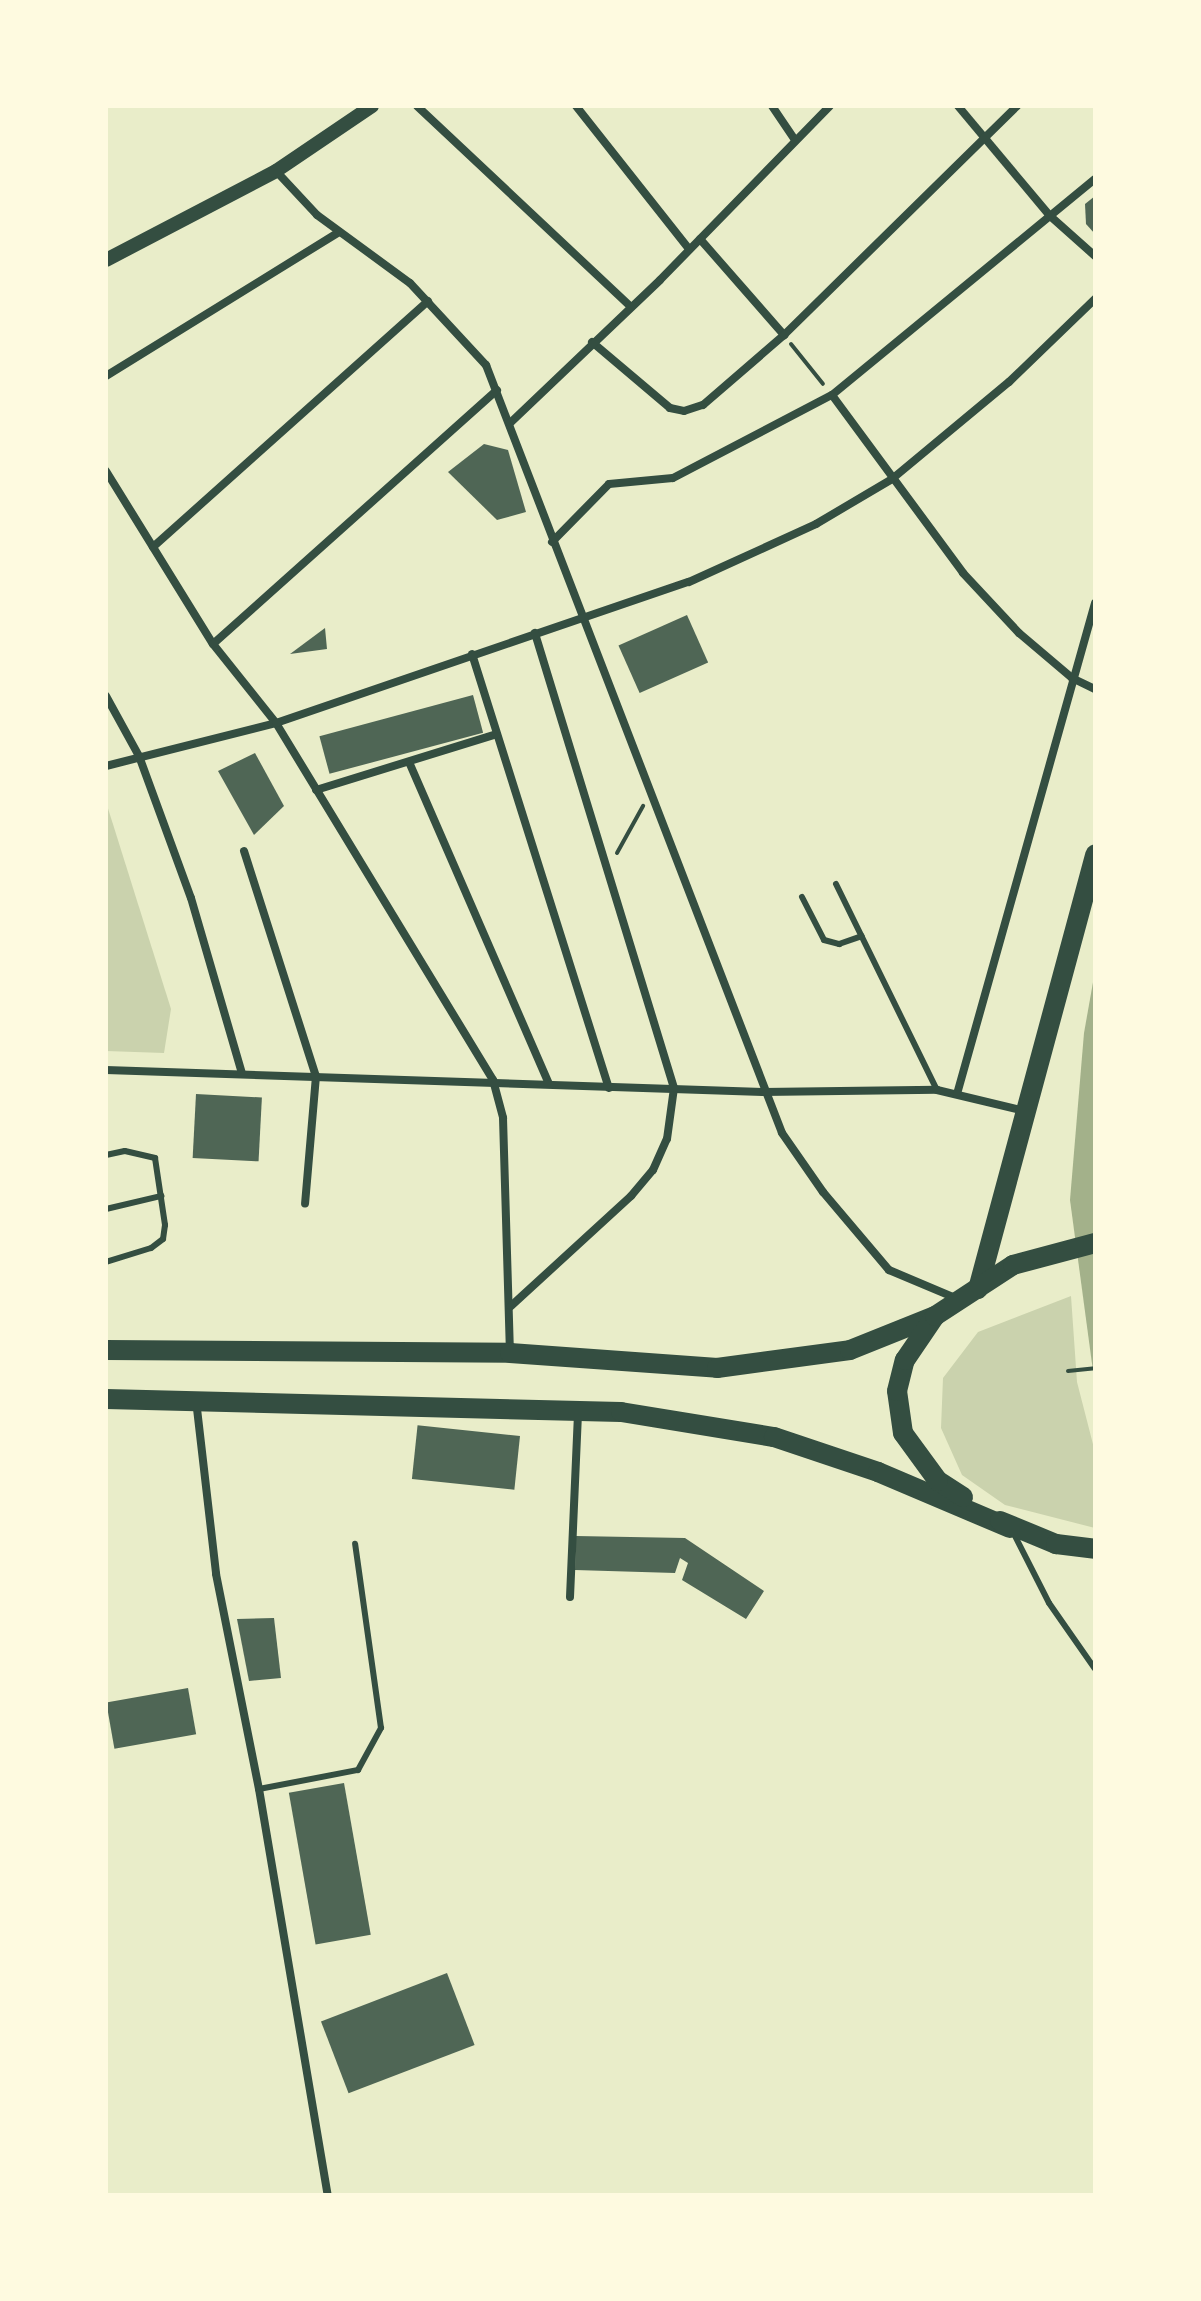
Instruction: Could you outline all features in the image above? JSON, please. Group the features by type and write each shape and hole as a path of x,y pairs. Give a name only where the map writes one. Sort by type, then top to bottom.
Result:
{"main road":[{"path":"978,1289 1095,854"},
{"path":"106,1350 510,1353 717,1368 850,1350 935,1316 1013,1265 1061,1248 1095,1243"},
{"path":"935,1316 905,1360 897,1391 903,1433 938,1481 1010,1528"},
{"path":"106,1399 578,1411 774,1437 878,1472 1010,1528 1056,1544 1095,1549"}],"street":[{"path":"106,260 276,171 372,106"},
{"path":"417,106 630,306"},
{"path":"576,106 689,249"},
{"path":"772,106 795,140"},
{"path":"510,423 700,239 830,106"},
{"path":"958,106 1049,215 1095,256"},
{"path":"592,342 670,408 684,411 703,405 784,335 1017,106"},
{"path":"276,171 339,232 428,301 474,349 497,390 510,423 579,616 763,1092 782,1133 874,1255 911,1281 959,1300"},
{"path":"552,542 609,484 673,478 832,395 1095,179"},
{"path":"106,376 339,232"},
{"path":"700,239 784,335"},
{"path":"106,766 276,723 579,616 689,582 816,524 892,479 1009,382 1095,299"},
{"path":"153,547 428,301"},
{"path":"213,644 497,390"},
{"path":"832,395 963,573 1072,678 1095,689"},
{"path":"106,471 213,644 276,723 493,1080 502,1107 511,1306 510,1353"},
{"path":"957,1094 1095,603"},
{"path":"511,1306 631,1196 653,1170 667,1139 674,1088 535,633"},
{"path":"472,654 609,1088"},
{"path":"106,696 139,756 191,898 242,1074"},
{"path":"316,790 497,734"},
{"path":"409,762 549,1084"},
{"path":"244,851 316,1076 305,1204"},
{"path":"106,1070 493,1080 609,1088 763,1092 937,1090 1025,1111"},
{"path":"196,1399 216,1574 259,1789 328,2195"},
{"path":"570,1597 578,1411"}],"lane":[{"path":"836,884 937,1090"},
{"path":"802,897 824,940 839,944 862,936"},
{"path":"106,1155 125,1151 155,1158 163,1239 106,1262"},
{"path":"106,1209 161,1196"},
{"path":"1010,1528 1049,1603 1095,1669"},
{"path":"259,1789 358,1770 381,1728 355,1544"}],"path":[{"path":"784,335 832,395"},
{"path":"609,875 624,833 649,797"},
{"path":"1068,1371 1095,1368"}],"shaded area":[{"path":"106,802 171,1009 164,1053 106,1051"},
{"path":"1095,971 1095,1386 1070,1200 1084,1033"},
{"path":"1071,1296 1077,1382 1095,1452 1095,1528 1005,1505 962,1475 941,1428 943,1378 978,1332"}],"building":[{"path":"1095,196 1095,234 1086,224 1085,204"},
{"path":"484,444 508,450 526,512 497,520 448,472"},
{"path":"687,615 708,663 640,693 618,646"},
{"path":"325,628 327,649 290,654"},
{"path":"473,695 483,733 330,774 319,736"},
{"path":"255,753 284,806 254,835 218,771"},
{"path":"196,1094 262,1097 259,1161 193,1158"},
{"path":"418,1425 520,1436 514,1490 412,1479"},
{"path":"576,1536 685,1538 764,1591 746,1619 682,1580 688,1563 680,1558 675,1573 575,1570"},
{"path":"274,1618 281,1678 249,1681 237,1619"},
{"path":"188,1688 196,1734 114,1749 106,1702"},
{"path":"344,1783 371,1935 316,1944 289,1793"},
{"path":"447,1973 475,2045 349,2093 321,2021"}]}
